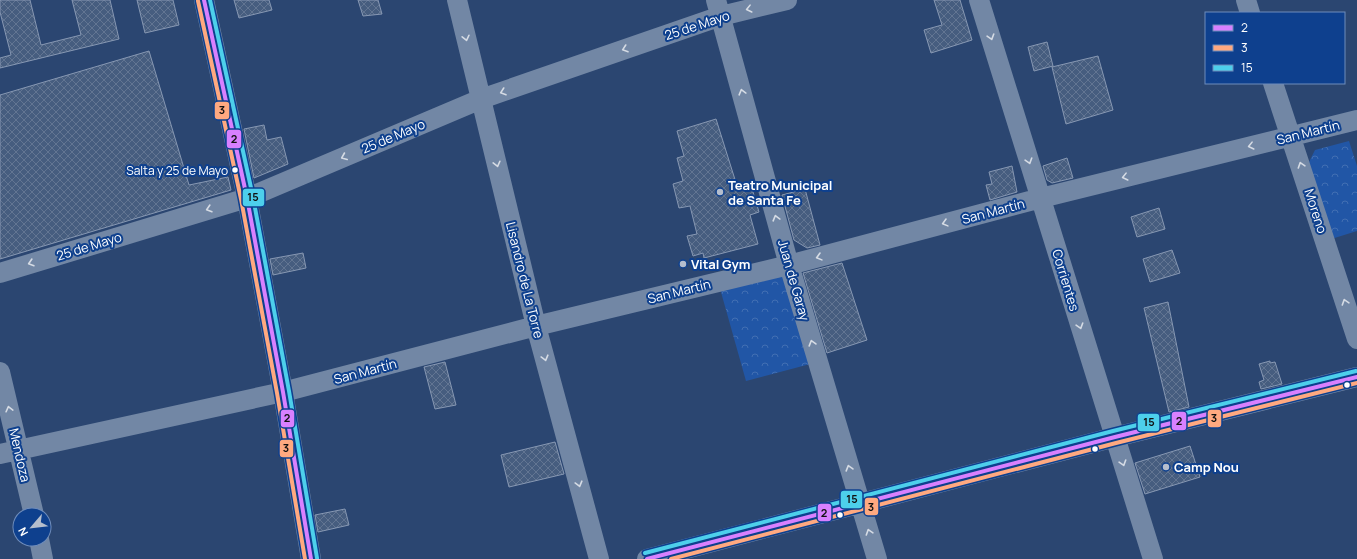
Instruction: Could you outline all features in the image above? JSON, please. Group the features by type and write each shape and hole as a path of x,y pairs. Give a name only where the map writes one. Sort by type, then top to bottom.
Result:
{"street":[{"path":"204,0 247,198 283,392 311,559"},
{"name":"Lisandro de La Torre","path":"457,0 536,326 600,559"},
{"name":"25 de Mayo","path":"0,273 247,198 481,99 719,8 787,0"},
{"name":"Corrientes","path":"979,0 1153,559"},
{"path":"1246,0 1250,12"},
{"name":"Juan de Garay","path":"719,8 789,265 877,559"},
{"name":"Moreno","path":"1274,84 1357,339"},
{"name":"San Martín","path":"0,454 283,392 536,326 789,265 1041,198 1357,120"},
{"name":"Mendoza","path":"0,372 20,450 32,507"},
{"path":"647,559 860,505 1115,437 1357,377"},
{"path":"41,547 43,559"}],"green space":[{"path":"1349,141 1357,166 1357,231 1328,240 1305,170 1315,150"},
{"path":"787,268 814,363 746,381 719,285"}],"building":[{"path":"0,0 30,0 41,45 81,35 72,0 110,0 119,39 0,68 0,58 11,55 0,12"},
{"path":"137,0 173,0 179,25 145,33"},
{"path":"234,0 269,0 272,10 239,18"},
{"path":"358,0 378,0 382,14 363,16"},
{"path":"934,0 960,0 972,40 931,53 924,30 942,25"},
{"path":"1047,42 1053,66 1034,71 1028,47"},
{"path":"149,51 189,185 228,177 231,190 0,259 0,95"},
{"path":"1098,56 1113,110 1066,124 1052,67"},
{"name":"Teatro Municipal de Santa Fe","path":"716,119 737,186 750,182 759,212 750,215 758,244 704,258 703,253 693,256 687,236 697,234 690,206 679,208 673,184 683,181 677,158 684,156 677,131"},
{"path":"264,125 267,140 281,137 288,164 254,178 244,129"},
{"path":"1067,158 1073,178 1052,183 1047,180 1043,166"},
{"path":"1012,166 1017,192 990,200 986,185 992,184 989,172"},
{"path":"805,189 820,245 807,248 794,240 782,195"},
{"path":"1159,208 1165,229 1137,237 1131,217"},
{"path":"1172,250 1180,273 1150,282 1143,259"},
{"path":"303,253 306,268 273,275 270,259"},
{"path":"842,263 867,340 827,353 803,273"},
{"path":"1168,302 1189,407 1169,412 1144,308"},
{"path":"1270,361 1270,363 1275,362 1282,384 1261,389 1259,382 1264,380 1259,364"},
{"path":"445,362 456,405 435,409 424,367"},
{"path":"555,442 564,474 509,487 501,455"},
{"path":"1190,446 1200,477 1145,494 1135,463"},
{"path":"345,509 349,525 318,532 315,515"}],"transit line":[{"name":"2","path":"204,0 247,198 283,392 311,559"},
{"name":"15","path":"210,0 253,197 289,391 317,558"},
{"name":"3","path":"198,1 241,199 277,393 305,559"},
{"name":"15","path":"645,553 1113,431 1356,371"},
{"name":"2","path":"647,559 1115,437 1357,377"},
{"name":"3","path":"671,559 1116,443 1357,383"}],"place":[{"name":"Salta y 25 de Mayo","path":"235,170"},
{"name":"Teatro Municipal de Santa Fe","path":"720,192"},
{"name":"Vital Gym","path":"683,264"},
{"name":"Camp Nou","path":"1166,467"}]}
